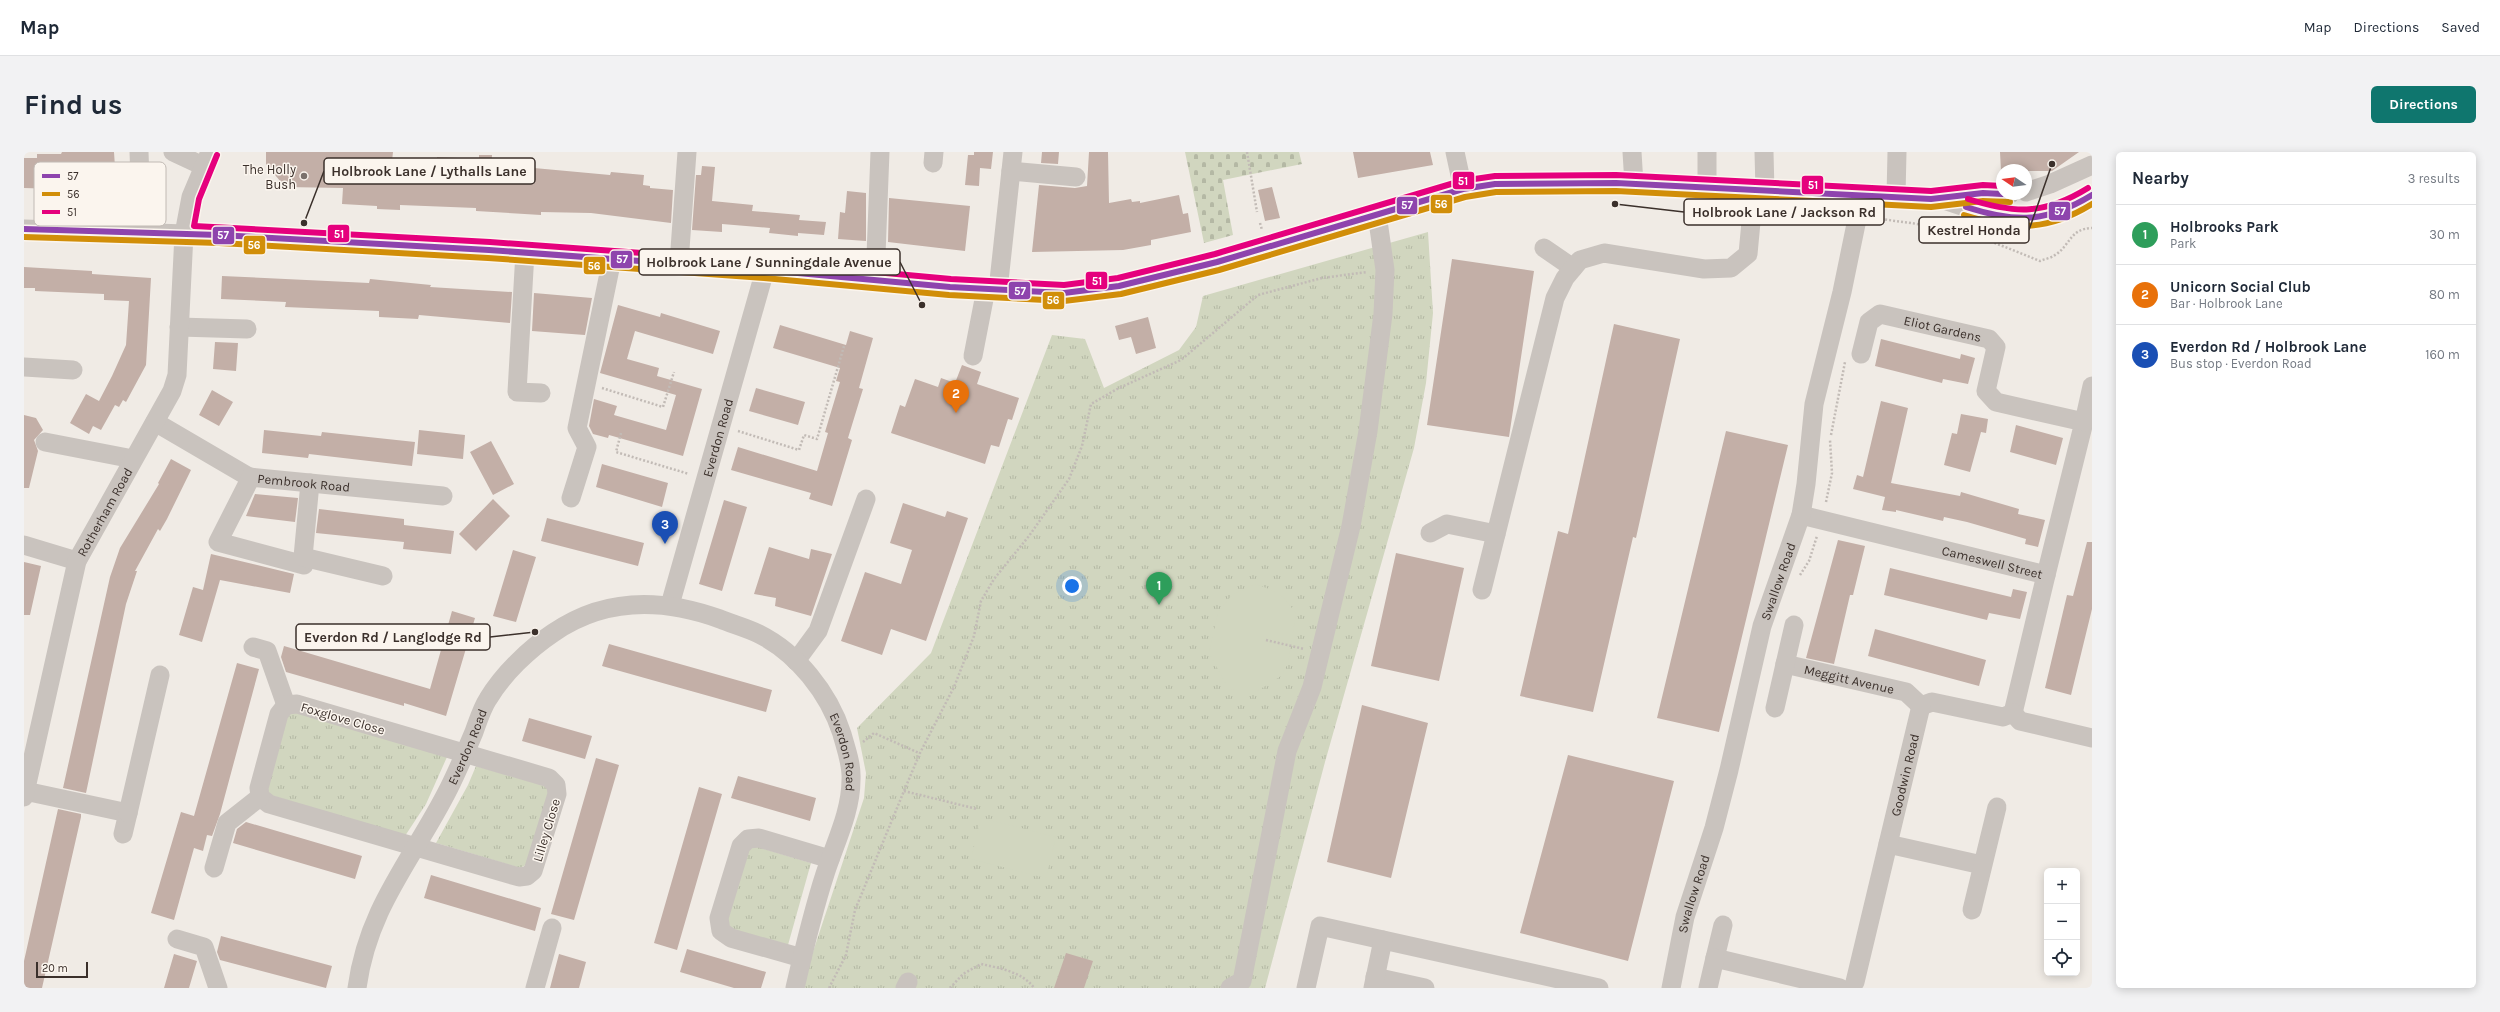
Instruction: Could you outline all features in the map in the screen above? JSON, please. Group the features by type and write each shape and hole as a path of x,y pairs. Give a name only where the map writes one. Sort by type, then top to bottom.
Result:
{"street":[{"path":"139,152 139,162"},
{"path":"173,152 206,159"},
{"path":"679,264 687,152"},
{"path":"875,281 880,152"},
{"path":"973,356 992,290 1013,152"},
{"path":"1455,152 1463,189"},
{"path":"1632,152 1634,184"},
{"path":"1707,152 1707,188"},
{"path":"1482,590 1555,298 1565,278 1580,260 1604,253 1704,269 1731,268 1748,254 1760,191 1764,152"},
{"path":"1896,196 1897,152"},
{"name":"Rotherham Road","path":"25,794 77,561 172,391 177,375 184,234 191,197 206,159"},
{"path":"2032,190 2050,184 2092,165"},
{"path":"1011,171 1076,177"},
{"path":"24,229 184,234 525,252 765,270 875,281 992,290 1064,293 1119,286 1217,262 1463,189 1507,183 1634,184 1760,191 1940,198 1983,193 1996,193"},
{"name":"Swallow Road","path":"1671,988 1685,917 1714,828 1730,770 1762,626 1771,594 1793,541 1801,515 1806,484 1814,404 1842,292 1862,195"},
{"path":"1940,198 1981,212 2024,219 2041,219 2064,212 2088,201"},
{"path":"1230,988 1242,981 1287,751 1312,687 1351,526 1368,431 1383,314 1385,270 1377,214"},
{"path":"1544,248 1573,268"},
{"path":"525,252 517,392 541,393"},
{"path":"571,498 587,447 577,428 612,259"},
{"name":"Everdon Road","path":"670,605 765,270"},
{"name":"Eliot Gardens","path":"1861,354 1869,322 1880,314 1989,339 1996,347 1986,390 1996,402 2084,422"},
{"path":"179,327 247,329"},
{"path":"24,367 73,370"},
{"path":"2046,575 2092,386"},
{"name":"Pembrook Road","path":"155,422 251,477 443,496"},
{"path":"45,442 134,459"},
{"path":"251,477 218,542 304,565"},
{"path":"310,483 303,557 383,576"},
{"path":"796,661 818,631 866,499"},
{"name":"Cameswell Street","path":"1801,515 2046,575 2013,713"},
{"path":"1430,532 1446,524 1496,534"},
{"path":"24,545 77,561"},
{"name":"Everdon Road","path":"357,988 375,920 390,888 437,812 466,753 487,700 508,673 553,632 606,608 639,604 670,605 703,613 758,633 786,651 796,661 827,700 839,724 846,748 852,779 848,807 830,859 795,988"},
{"path":"1775,708 1794,624"},
{"path":"253,647 267,652 286,706"},
{"name":"Meggitt Avenue","path":"1786,664 1906,692 1921,706"},
{"path":"123,834 160,675"},
{"path":"1921,706 1932,702 2003,717 2013,713 2020,721 2092,738"},
{"name":"Foxglove Close","path":"260,797 259,788 279,714 286,706 297,704 466,753"},
{"name":"Goodwin Road","path":"1849,987 1888,844 1921,706"},
{"name":"Lilley Close","path":"415,846 519,877 527,876 533,871 557,794 556,785 550,778 466,753"},
{"path":"25,794 128,813"},
{"path":"214,868 226,823 260,797 269,804 415,846"},
{"path":"1972,910 1997,807"},
{"path":"802,958 731,938 721,931 719,918 741,846 748,840 759,838 830,859"},
{"path":"1888,844 1982,865"},
{"path":"1708,988 1723,925"},
{"path":"1306,988 1320,926 1599,988"},
{"path":"535,988 552,928"},
{"path":"177,939 204,947 218,988"},
{"path":"1383,940 1374,982 1425,988"},
{"path":"1715,958 1849,987"}],"path":[{"path":"1247,152 1257,212"},
{"path":"1893,221 1925,225 1980,237 2040,261 2056,255 2069,238 2082,228 2092,228"},
{"path":"829,988 846,955 855,910 904,790 920,753 954,687 974,636 981,601 994,579 1029,536 1069,479 1082,446 1091,404 1119,388 1181,360 1258,295 1322,278 1385,270"},
{"path":"722,426 799,450 804,435 817,439 844,346"},
{"path":"587,383 663,407 674,372"},
{"path":"621,433 616,452 706,479"},
{"path":"1266,640 1320,652"},
{"path":"846,748 862,742 874,733 920,753"},
{"path":"904,790 977,809"},
{"path":"950,988 963,974 981,964 1007,970 1031,984 1034,988"}],"green space":[{"path":"1185,152 1299,152 1302,164 1223,180 1233,235 1204,243"},
{"path":"1428,232 1433,313 1426,383 1414,448 1325,762 1265,988 801,988 864,798 866,773 857,728 931,653 1052,335 1085,339 1104,388 1179,350 1196,327 1203,296"},
{"path":"1255,584 1279,594 1288,602 1296,614 1288,663 1281,676 1254,693 1238,693 1227,686 1209,653 1218,612 1232,595"},
{"path":"294,712 447,757 426,804 405,836 270,795 266,787 287,715"},
{"path":"476,766 546,786 549,793 526,865 520,868 436,843 468,785"},
{"path":"981,818 1056,837 1046,878 971,859"},
{"path":"755,846 811,863 788,945 730,929 726,922 749,849"}],"building":[{"path":"62,152 114,152 115,162 34,162 34,188 24,188 24,158 37,158 37,154 61,154"},
{"path":"266,152 393,152 392,161 437,164 437,157 479,159 479,155 492,155 491,182 523,183 524,175 533,176 534,168 610,175 611,172 644,175 643,185 650,186 650,188 673,190 671,223 591,213 541,212 541,215 476,211 476,208 400,205 400,210 377,209 377,206 342,204 343,188 285,187 266,164"},
{"path":"974,152 993,152 991,169 980,168 979,186 965,185 968,155 974,155"},
{"path":"1042,152 1059,152 1058,164 1041,163"},
{"path":"1089,152 1108,152 1109,203 1131,199 1132,202 1140,201 1140,203 1179,195 1183,214 1188,213 1191,232 1151,240 1151,245 1123,250 1032,252 1039,185 1075,188 1087,186"},
{"path":"1353,152 1430,152 1433,165 1358,178"},
{"path":"2000,152 2079,152 2052,171 2032,171 2032,164 2001,164"},
{"path":"702,166 715,167 712,201 753,205 752,211 800,215 799,220 826,222 824,235 798,233 798,236 769,233 770,228 722,224 722,232 692,230 696,175 701,175"},
{"path":"1272,187 1280,218 1265,221 1258,190"},
{"path":"847,191 866,193 866,241 838,239 840,212 845,213"},
{"path":"889,198 970,206 965,251 888,242"},
{"path":"1452,259 1534,271 1509,437 1427,425"},
{"path":"24,267 92,271 92,274 151,278 146,365 126,402 123,400 119,407 115,405 101,430 93,426 89,434 70,423 86,394 99,401 112,376 126,345 129,301 104,300 104,294 35,291 35,288 24,288"},
{"path":"222,276 369,283 370,279 431,285 430,287 512,292 510,323 419,315 418,319 379,317 379,311 285,307 286,302 221,299"},
{"path":"534,293 592,298 585,335 532,331"},
{"path":"618,305 660,317 661,313 720,331 713,354 635,331 627,359 659,368 657,376 702,389 683,456 609,435 608,438 593,434 589,426 594,399 617,406 614,415 666,430 676,395 600,373"},
{"path":"1148,317 1156,348 1136,354 1131,337 1119,340 1115,326"},
{"path":"1614,324 1680,339 1636,538 1633,537 1593,712 1520,696 1558,531 1568,534"},
{"path":"780,325 846,345 850,331 873,338 859,388 863,389 848,438 852,440 832,506 809,499 811,493 731,470 738,447 817,471 828,433 825,432 840,382 836,381 840,368 773,348"},
{"path":"1881,339 1960,359 1961,354 1975,358 1968,384 1943,379 1942,383 1875,366"},
{"path":"215,342 238,343 236,371 213,369"},
{"path":"962,365 981,372 977,384 1019,398 1012,420 1008,419 999,447 991,445 985,464 891,433 900,405 905,407 915,379 938,387 941,378 955,383"},
{"path":"756,388 805,402 798,425 749,411"},
{"path":"212,390 233,402 219,426 199,415"},
{"path":"1881,401 1908,408 1891,483 1960,496 1961,492 2019,509 2018,514 2045,520 2038,547 2025,544 2026,539 1967,522 1944,517 1943,521 1896,510 1896,512 1882,510 1885,497 1853,489 1857,475 1863,477"},
{"path":"1961,414 1988,419 1986,433 1981,432 1970,472 1944,465 1952,433 1957,434"},
{"path":"24,415 36,418 43,430 34,440 38,451 29,488 24,488"},
{"path":"2016,425 2063,438 2056,465 2010,452"},
{"path":"264,430 321,436 322,432 415,442 412,466 309,454 308,458 262,453"},
{"path":"419,430 465,435 463,459 417,454"},
{"path":"1726,431 1788,445 1719,732 1657,718"},
{"path":"491,441 514,484 493,495 470,452"},
{"path":"171,459 191,470 167,519 160,531 158,529 135,571 137,571 126,604 86,793 63,788 110,577 120,548 159,484 158,483"},
{"path":"602,464 668,483 662,507 596,487"},
{"path":"255,494 298,498 295,522 246,516"},
{"path":"493,499 510,516 476,551 459,534"},
{"path":"724,500 747,507 722,591 699,584"},
{"path":"903,503 945,517 947,511 968,518 926,641 891,629 882,655 841,641 865,572 901,584 912,550 890,543"},
{"path":"319,509 404,519 404,525 454,531 451,554 403,549 404,542 316,533"},
{"path":"547,518 644,543 638,566 541,541"},
{"path":"1838,540 1865,546 1853,595 1850,595 1834,664 1806,658"},
{"path":"2087,542 2092,542 2092,609 2071,695 2045,688 2067,595 2073,596"},
{"path":"769,547 809,559 811,549 832,554 811,616 775,606 776,598 754,594"},
{"path":"513,550 536,557 516,622 493,616"},
{"path":"1396,553 1464,568 1439,681 1371,666"},
{"path":"211,554 294,574 290,593 220,580 202,642 179,635 193,587 203,590"},
{"path":"24,562 41,566 30,615 24,615"},
{"path":"1890,568 2011,597 2013,589 2027,592 2020,619 1989,613 1987,620 1884,595"},
{"path":"452,611 475,618 446,716 404,703 404,706 286,672 281,657 284,646 430,689"},
{"path":"1875,629 1986,660 1979,686 1868,656"},
{"path":"609,644 772,690 766,712 602,666"},
{"path":"237,663 259,669 220,814 212,836 207,835 203,851 194,848 174,920 151,913 181,812 194,816"},
{"path":"1362,705 1428,723 1391,878 1327,862"},
{"path":"529,718 592,736 585,759 522,741"},
{"path":"1568,755 1674,781 1628,961 1520,933"},
{"path":"596,758 619,765 574,920 551,914"},
{"path":"738,776 816,798 810,821 731,798"},
{"path":"699,787 722,794 677,950 654,943"},
{"path":"58,809 81,814 81,817 42,988 24,988 24,961"},
{"path":"246,822 362,856 355,879 233,843 237,829"},
{"path":"431,875 541,908 535,931 424,898"},
{"path":"221,936 332,966 326,988 220,960 217,952"},
{"path":"687,949 766,972 761,988 734,988 680,972"},
{"path":"1066,953 1093,961 1084,988 1054,988"},
{"path":"174,954 197,961 189,988 164,988"},
{"path":"559,954 586,962 579,988 550,988"}],"transit line":[{"name":"51","path":"217,155 199,199 194,226 490,242 766,262 951,279 1064,285 1118,278 1215,254 1461,181 1495,176 1616,175 1931,191 1983,185 1996,186"},
{"name":"57","path":"24,229 219,235 489,250 765,270 950,287 1064,293 1119,286 1217,262 1463,189 1495,184 1616,183 1931,199 1983,193 1996,194"},
{"name":"51","path":"1968,199 2001,207 2030,209 2057,203 2088,188"},
{"name":"56","path":"24,237 219,243 488,258 764,278 949,295 1064,301 1121,294 1219,270 1465,197 1496,192 1616,191 1931,207 1983,201 2010,202"},
{"name":"57","path":"1966,207 2000,216 2030,218 2060,211 2092,195"},
{"name":"56","path":"1964,215 1998,224 2030,226 2060,220 2092,204"}],"place":[{"name":"Kestrel Honda","path":"2052,164"},
{"name":"The Holly Bush","path":"304,176"},
{"name":"Holbrook Lane / Jackson Rd","path":"1615,204"},
{"name":"Holbrook Lane / Lythalls Lane","path":"304,223"},
{"name":"Holbrook Lane / Sunningdale Avenue","path":"922,305"},
{"name":"Unicorn Social Club","path":"956,413"},
{"name":"Everdon Rd / Holbrook Lane","path":"665,544"},
{"name":"Holbrooks Park","path":"1159,605"},
{"name":"Everdon Rd / Langlodge Rd","path":"535,632"}]}
